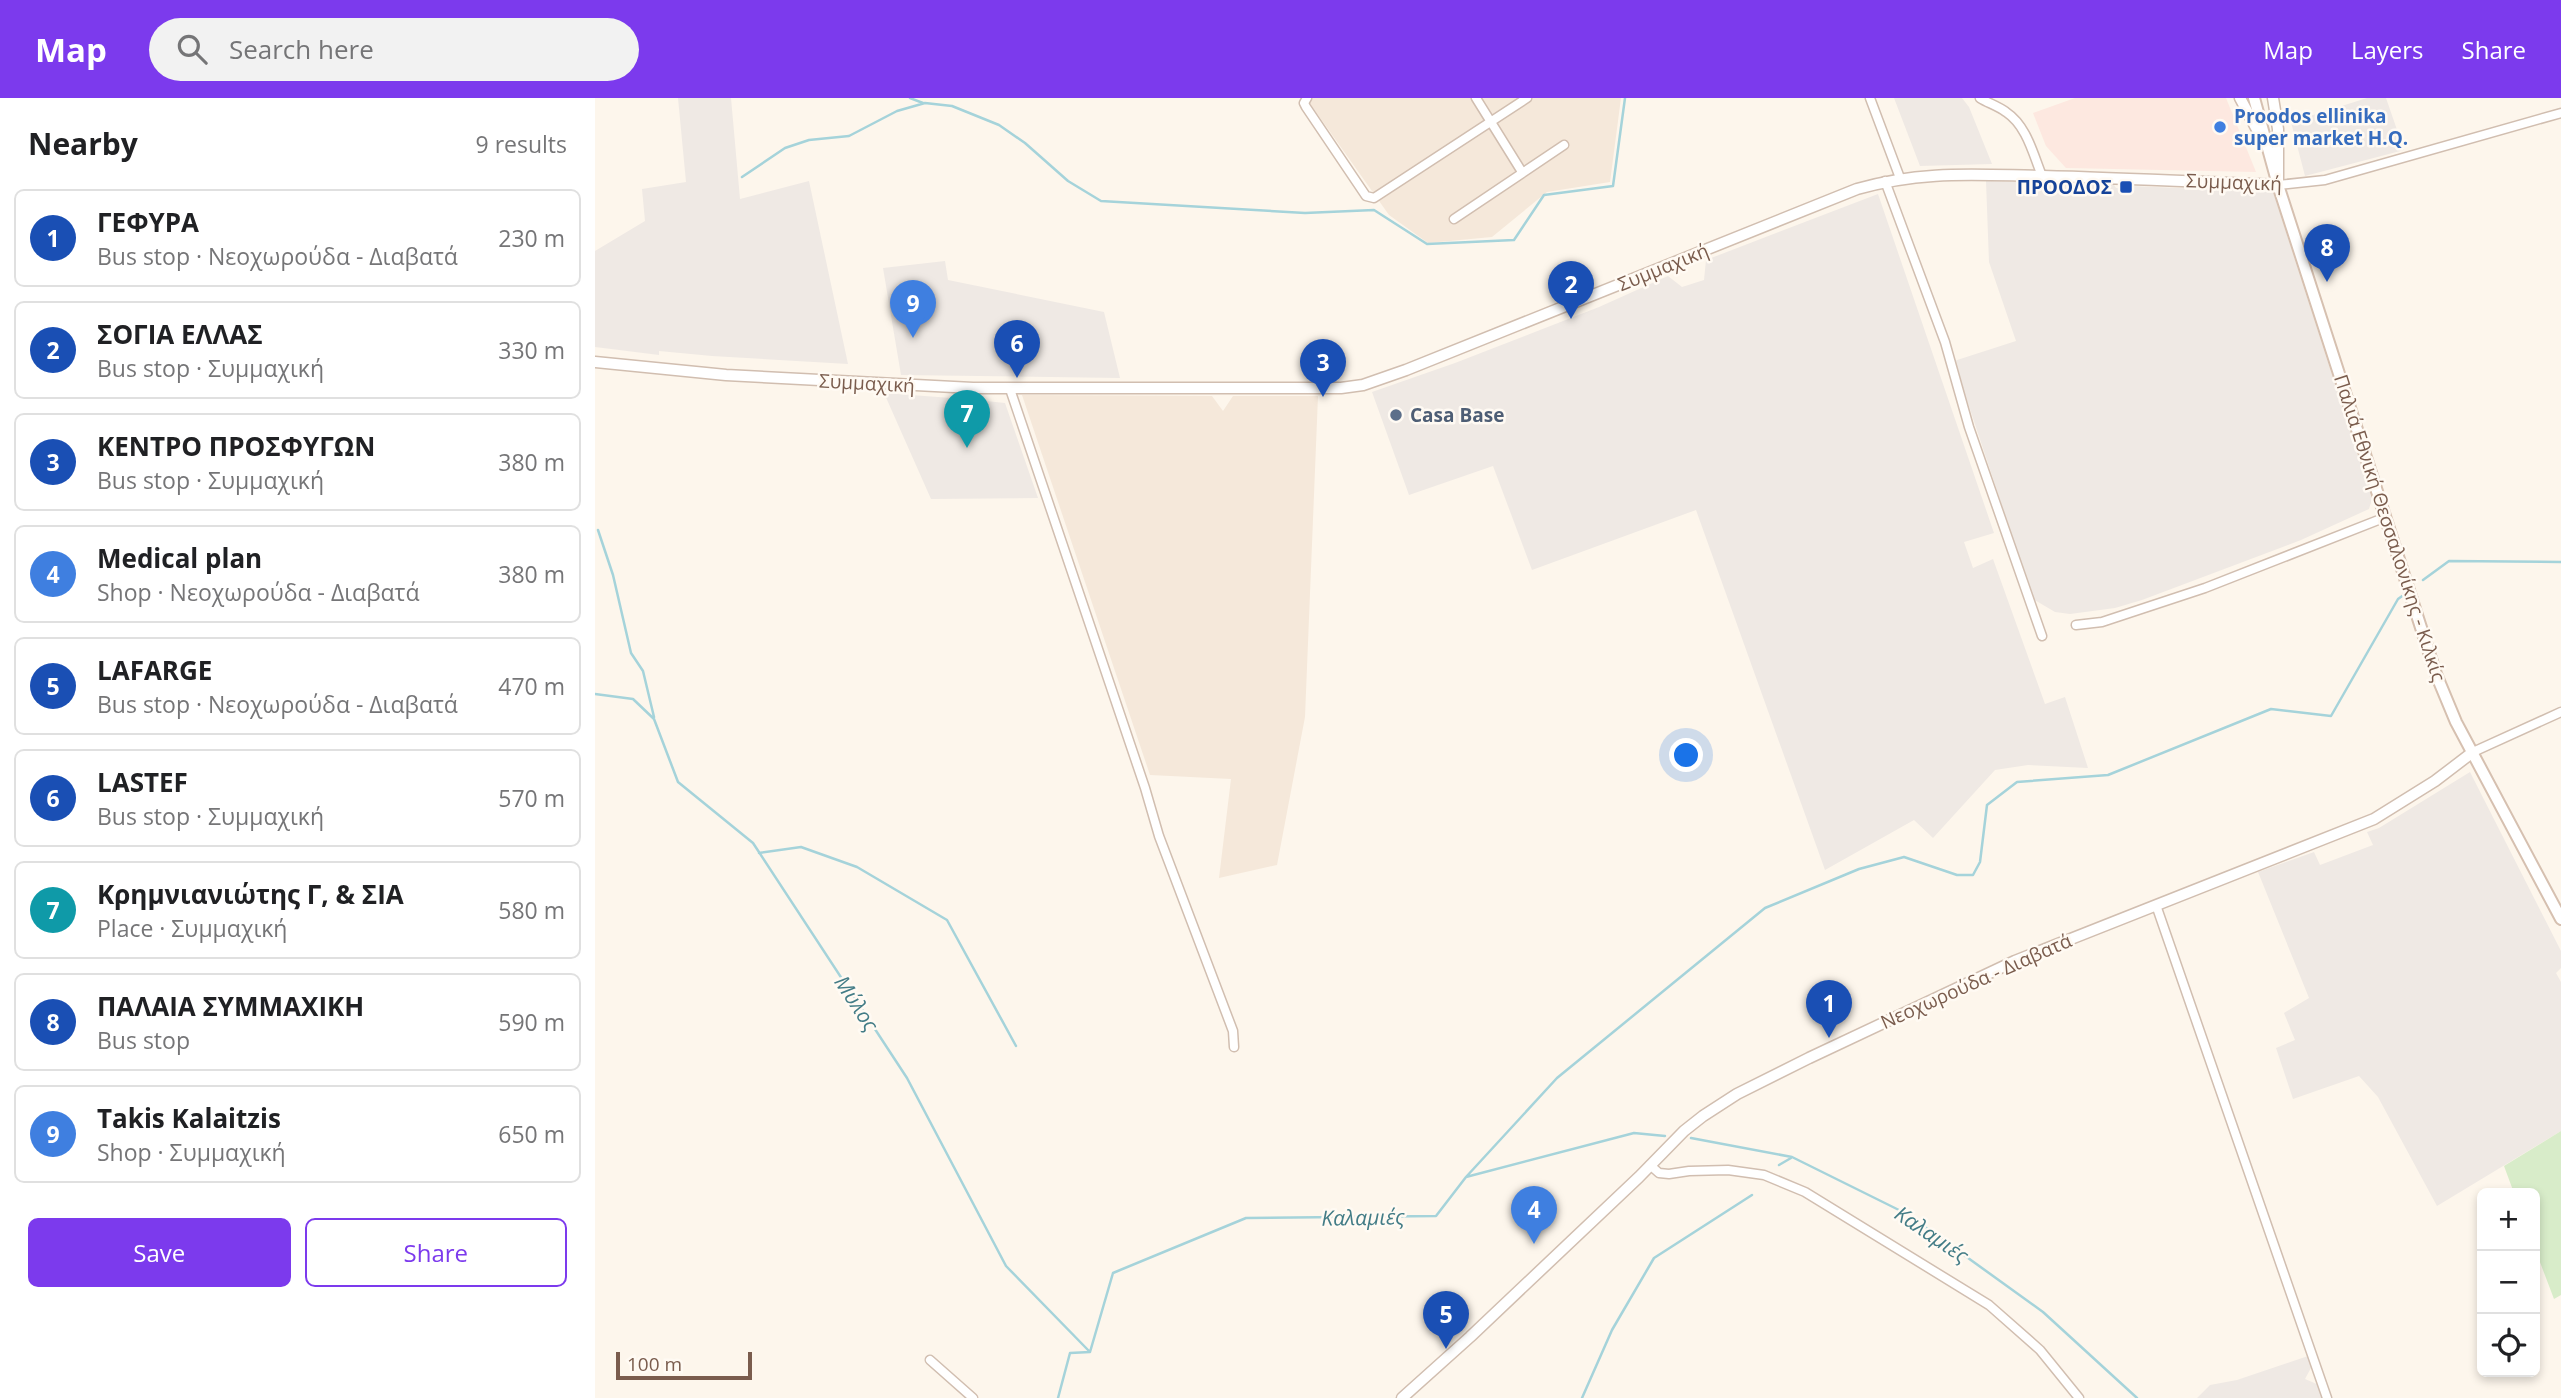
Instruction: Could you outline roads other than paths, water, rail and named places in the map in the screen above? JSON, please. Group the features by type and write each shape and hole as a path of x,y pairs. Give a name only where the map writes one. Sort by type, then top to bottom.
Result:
{"main road":[{"name":"Παλιά Εθνική Θεσσαλονίκης - Κιλκίς","path":"2248,98 2259,120"},
{"name":"Παλιά Εθνική Θεσσαλονίκης - Κιλκίς","path":"2255,98 2278,185 2436,674 2456,722 2561,919"}],"street":[{"path":"1307,98 1305,107 1370,198 1527,98"},
{"path":"1476,98 1522,172"},
{"path":"1870,98 1900,178"},
{"path":"1980,98 2006,111 2016,121 2027,139 2042,176"},
{"path":"2240,98 2268,151"},
{"path":"2273,98 2278,129 2278,185"},
{"name":"Συμμαχική","path":"595,362 726,375 1010,388 1324,390 1363,385 1440,357 1857,189 1885,181 1969,174 2130,177 2278,185 2325,180 2561,113"},
{"path":"1454,219 1564,145"},
{"path":"1885,181 1945,342 1969,428 2042,636"},
{"path":"1010,388 1159,836 1233,1031 1234,1047"},
{"path":"2076,625 2102,622 2204,588 2386,517"},
{"path":"2473,752 2561,712"},
{"name":"Νεοχωρούδα - Διαβατά","path":"1402,1398 1703,1116 1779,1073 2015,961 2374,819 2435,781 2473,752"},
{"path":"2156,905 2326,1398"},
{"path":"1650,1165 1659,1172 1669,1174 1728,1170 1764,1175 1805,1192 1989,1305 2040,1350 2079,1398"},
{"path":"929,1360 973,1398"}],"waterway":[{"path":"910,98 923,103"},
{"path":"742,177 785,148 809,140 849,136 897,111 925,103 952,106 999,125 1025,143 1068,181 1101,201 1305,213 1374,210 1427,244 1514,240 1544,195 1613,186 1625,98"},
{"path":"598,530 613,575 631,653 643,671 654,717"},
{"path":"2423,580 2449,561 2561,562"},
{"path":"1058,1398 1070,1353 1090,1352 1113,1273 1246,1218 1436,1216 1466,1177 1557,1078 1765,908 1859,869 1904,857 1957,875 1973,875 1980,862 1987,805 2017,782 2108,775 2271,709 2331,716 2398,599 2405,594"},
{"name":"Μύλος","path":"595,694 633,699 654,719 678,782 753,843 907,1078 1006,1266 1089,1351"},
{"path":"759,853 801,847 857,867 947,920 1016,1046"},
{"name":"Καλαμιές","path":"1466,1177 1634,1133 1665,1136"},
{"name":"Καλαμιές","path":"1691,1138 1792,1157 1907,1214 2043,1312 2137,1398"},
{"path":"1779,1165 1791,1158"},
{"path":"1582,1398 1612,1330 1654,1258 1752,1195"}],"place":[{"name":"Proodos ellinika super market H.Q.","path":"2220,127"},
{"name":"ΠΡΟΟΔΟΣ","path":"2126,187"},
{"name":"ΠΑΛΑΙΑ ΣΥΜΜΑΧΙΚΗ","path":"2327,282"},
{"name":"ΣΟΓΙΑ ΕΛΛΑΣ","path":"1571,319"},
{"name":"Takis Kalaitzis","path":"913,338"},
{"name":"LASTEF","path":"1017,378"},
{"name":"ΚΕΝΤΡΟ ΠΡΟΣΦΥΓΩΝ","path":"1323,397"},
{"name":"Casa Base","path":"1396,415"},
{"name":"Κρημνιανιώτης Γ, & ΣΙΑ","path":"967,448"},
{"name":"ΓΕΦΥΡΑ","path":"1829,1038"},
{"name":"Medical plan","path":"1534,1244"},
{"name":"LAFARGE","path":"1446,1349"}]}
